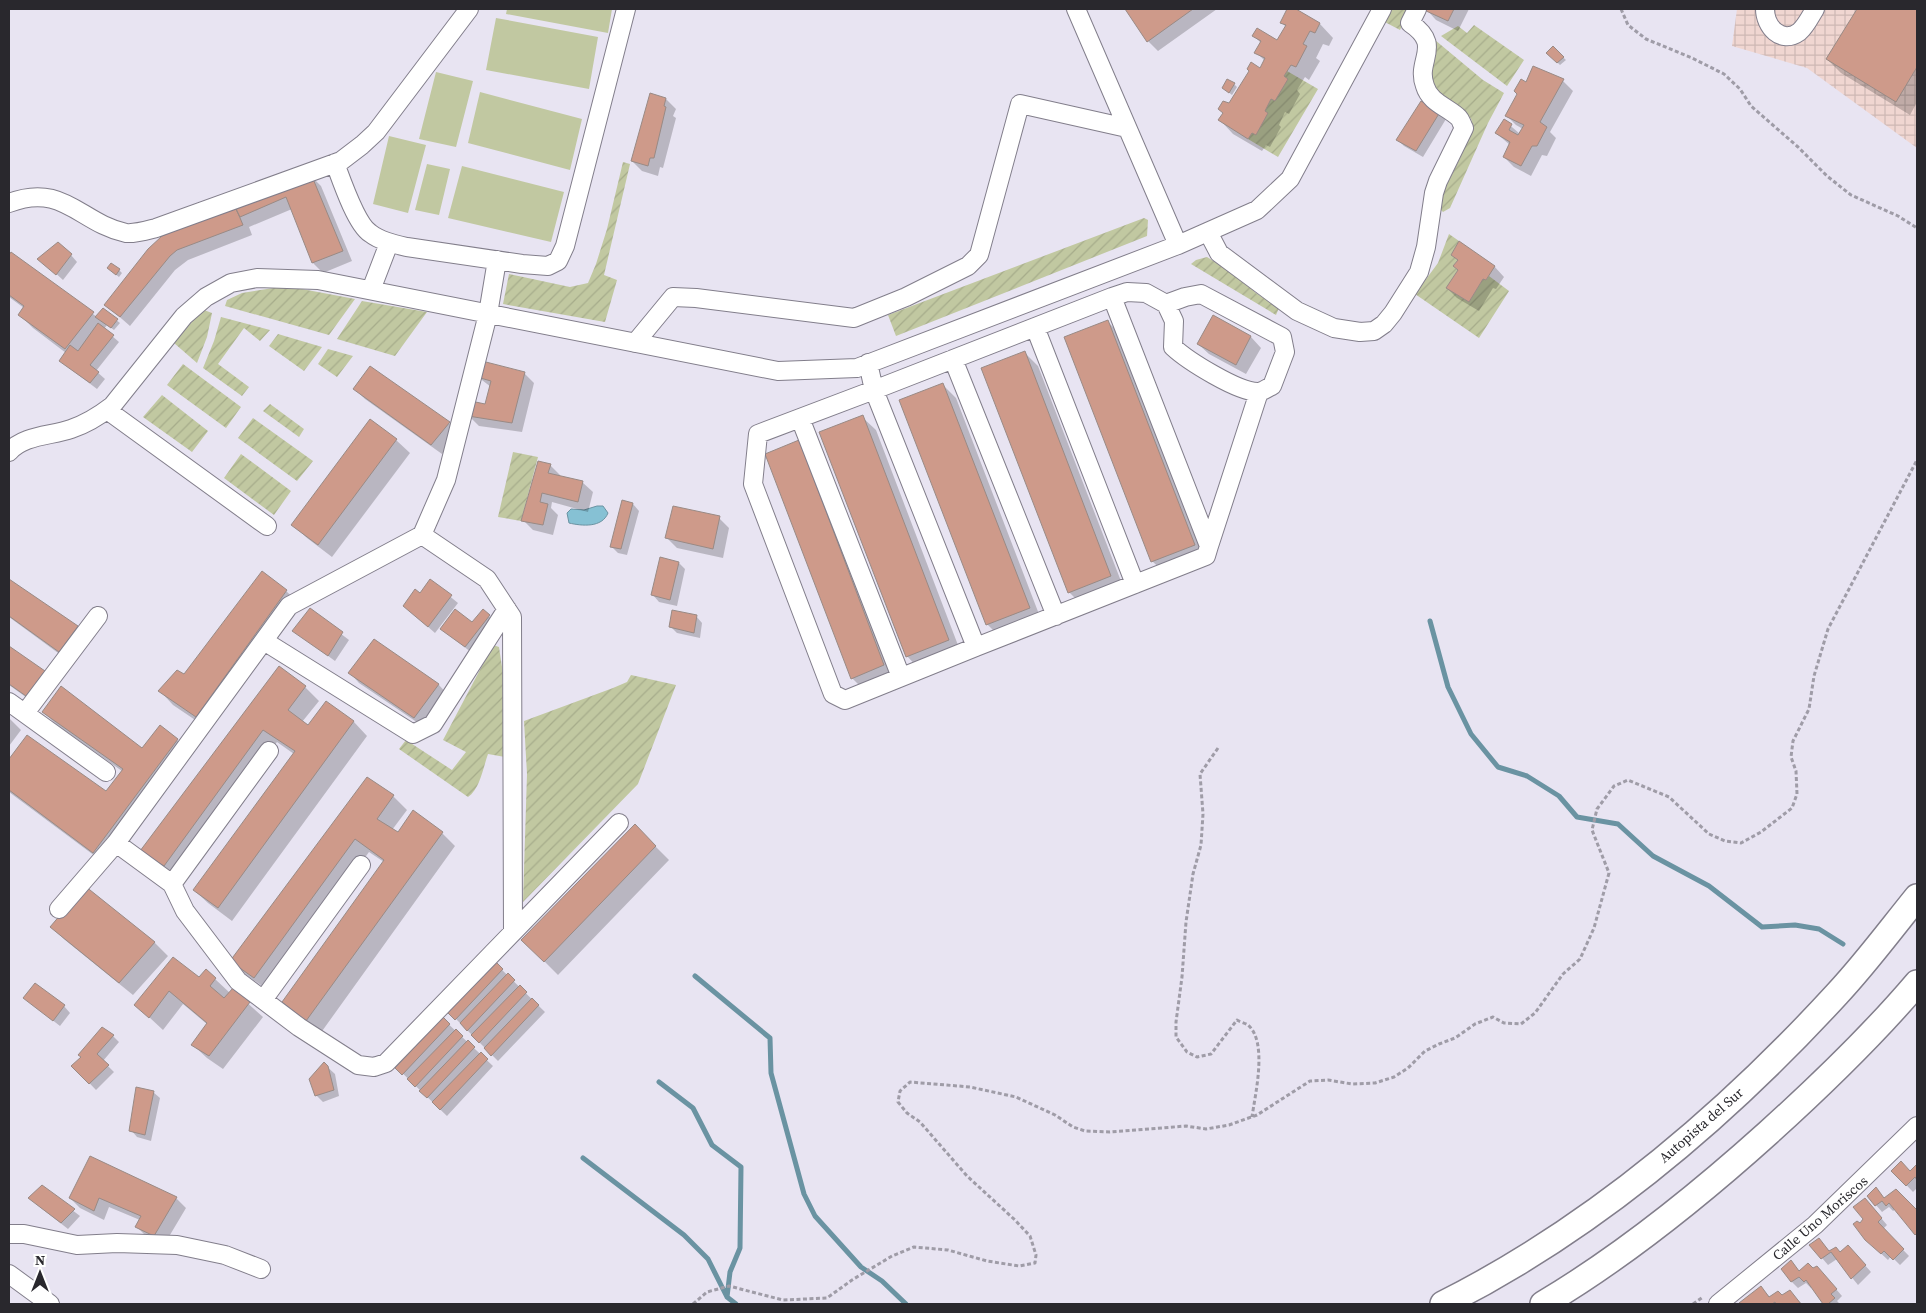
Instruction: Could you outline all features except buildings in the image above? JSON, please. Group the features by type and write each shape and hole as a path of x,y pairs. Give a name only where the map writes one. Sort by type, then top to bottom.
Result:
{"highway":[{"name":"Autopista del Sur","path":"1443,1304 1469,1291 1561,1235 1646,1172 1716,1115 1780,1054 1839,992 1917,897"},
{"path":"1543,1304 1639,1241 1721,1175 1818,1088 1917,983"}],"street":[{"path":"9,203 48,196 75,208 106,226 128,233 156,228 341,161 376,132 469,9"},
{"path":"335,163 355,212 368,233 389,243 548,266 558,261 565,246 626,9"},
{"path":"1076,9 1178,245"},
{"path":"9,452 31,438 70,430 97,418 112,406 184,316 206,297 231,283 257,278 318,280 778,371 857,368 1178,245 1257,210 1290,179 1382,9"},
{"path":"1208,232 1219,253 1298,311 1334,328 1360,332 1374,331 1384,324 1419,272 1426,247 1434,193 1438,180 1464,128 1459,118 1431,98 1425,86 1423,77 1427,53 1426,39 1410,23 1417,9"},
{"path":"1765,9 1767,22 1771,29 1776,33 1790,36 1800,30 1815,9"},
{"path":"635,343 674,297 696,298 854,318 906,297 968,266 979,255 1020,104 1127,128"},
{"path":"371,290 389,243"},
{"path":"59,909 116,843 289,606 422,535 446,480 488,314 497,260"},
{"path":"1166,304 1184,297 1201,294 1282,337 1285,352 1272,386 1259,392 1241,389 1183,356 1173,347 1174,321 1166,304 1146,293 1127,292 758,434 753,484 833,694 845,700 1206,556 1259,392"},
{"path":"1112,297 1209,546"},
{"path":"1035,327 1135,584"},
{"path":"954,359 1056,616"},
{"path":"868,363 874,390 976,647"},
{"path":"107,410 267,526"},
{"path":"800,418 901,677"},
{"path":"422,535 487,579 512,617 513,932"},
{"path":"264,641 413,734 433,724 507,609"},
{"path":"25,713 98,616"},
{"path":"9,702 106,772"},
{"path":"172,884 269,750"},
{"path":"116,843 172,884 185,910 238,980 299,1027 358,1065 374,1067 386,1064 619,823"},
{"path":"263,1000 361,865"},
{"name":"Calle Uno Moriscos","path":"1718,1304 1816,1225 1917,1126"},
{"path":"9,1234 24,1234 77,1245 117,1243 177,1245 225,1255 261,1269"},
{"path":"9,1274 50,1304"}],"path":[{"path":"1621,9 1628,25 1646,39 1724,74 1740,89 1751,106 1798,147 1827,176 1852,195 1898,216 1917,228"},
{"path":"693,1304 707,1292 729,1286 783,1300 827,1298 852,1280 892,1256 914,1247 948,1250 987,1261 1019,1266 1035,1263 1036,1255 1030,1236 967,1176 920,1122 907,1113 898,1102 900,1091 910,1082 970,1087 1016,1098 1055,1115 1073,1127 1085,1131 1110,1132 1186,1126 1206,1128 1229,1125 1252,1117 1280,1102 1310,1081 1328,1080 1352,1084 1375,1082 1394,1077 1408,1068 1425,1052 1455,1038 1475,1024 1493,1018 1504,1023 1521,1024 1536,1013 1563,974 1580,959 1594,928 1608,873 1592,830 1597,809 1614,786 1628,780 1669,796 1709,834 1725,841 1741,842 1761,832 1792,808 1797,794 1796,771 1791,757 1794,740 1809,709 1814,676 1828,629 1917,460"},
{"path":"1218,748 1200,774 1203,814 1201,845 1193,874 1186,922 1176,1037 1187,1052 1198,1057 1211,1054 1237,1020 1248,1026 1256,1037 1259,1066 1252,1117"}],"shaded area":[{"path":"1737,9 1917,9 1917,148 1807,68 1732,46"}],"green space":[{"path":"507,9 612,9 608,33 506,14"},
{"path":"1388,9 1410,9 1400,30 1381,20"},
{"path":"496,18 598,37 589,89 486,70"},
{"path":"1474,25 1524,60 1507,86 1441,36 1458,26 1467,33"},
{"path":"1435,40 1483,80 1504,93 1488,123 1450,208 1443,212 1439,208 1439,200 1460,158 1472,125 1471,119 1464,111 1431,89 1432,45"},
{"path":"1287,71 1318,89 1278,157 1248,139"},
{"path":"436,72 473,81 456,147 419,139"},
{"path":"480,92 582,119 570,170 468,143"},
{"path":"389,136 426,145 408,213 373,204"},
{"path":"623,162 630,164 604,275 617,280 605,322 503,304 509,274 570,287 588,283 607,229"},
{"path":"427,164 450,169 439,215 415,210"},
{"path":"462,166 564,192 551,242 448,218"},
{"path":"1144,218 1148,220 1147,236 896,336 888,315"},
{"path":"1449,234 1459,241 1451,255 1458,260 1453,266 1458,270 1446,288 1469,302 1483,279 1486,280 1489,276 1509,291 1479,338 1415,294 1438,263"},
{"path":"1207,257 1236,275 1256,293 1279,308 1276,315 1191,264 1196,260"},
{"path":"286,286 355,299 329,335 225,306 227,300 242,293"},
{"path":"362,301 427,312 395,356 337,339"},
{"path":"204,310 212,313 207,337 197,363 174,343"},
{"path":"221,317 270,330 260,341 244,328 218,364 249,387 242,396 203,368"},
{"path":"278,334 322,347 304,371 269,346"},
{"path":"328,349 353,356 337,377 318,364"},
{"path":"183,364 241,407 226,428 167,385"},
{"path":"162,395 208,431 192,452 143,417"},
{"path":"270,404 304,429 299,437 263,411"},
{"path":"253,418 313,461 297,481 238,438"},
{"path":"513,452 538,457 521,521 498,517"},
{"path":"241,454 291,491 274,515 224,478"},
{"path":"493,645 499,647 507,700 505,757 488,754 478,784 468,797 399,749 406,740 452,770 466,752 443,740"},
{"path":"631,675 676,685 638,784 523,902 527,774 524,721 627,682"}],"water":[{"path":"603,506 608,513 601,521 591,525 569,523 567,513 571,509 584,510"}],"waterway":[{"path":"1430,621 1448,687 1471,734 1498,767 1527,776 1559,796 1577,817 1618,824 1653,856 1709,886 1762,927 1795,925 1819,929 1843,944"},
{"path":"695,976 770,1038 771,1073 804,1194 815,1216 861,1267 882,1281 906,1304"},
{"path":"659,1082 693,1108 712,1145 741,1167 740,1248 730,1272 727,1297"},
{"path":"583,1158 684,1235 708,1259 727,1297 736,1304"}]}
